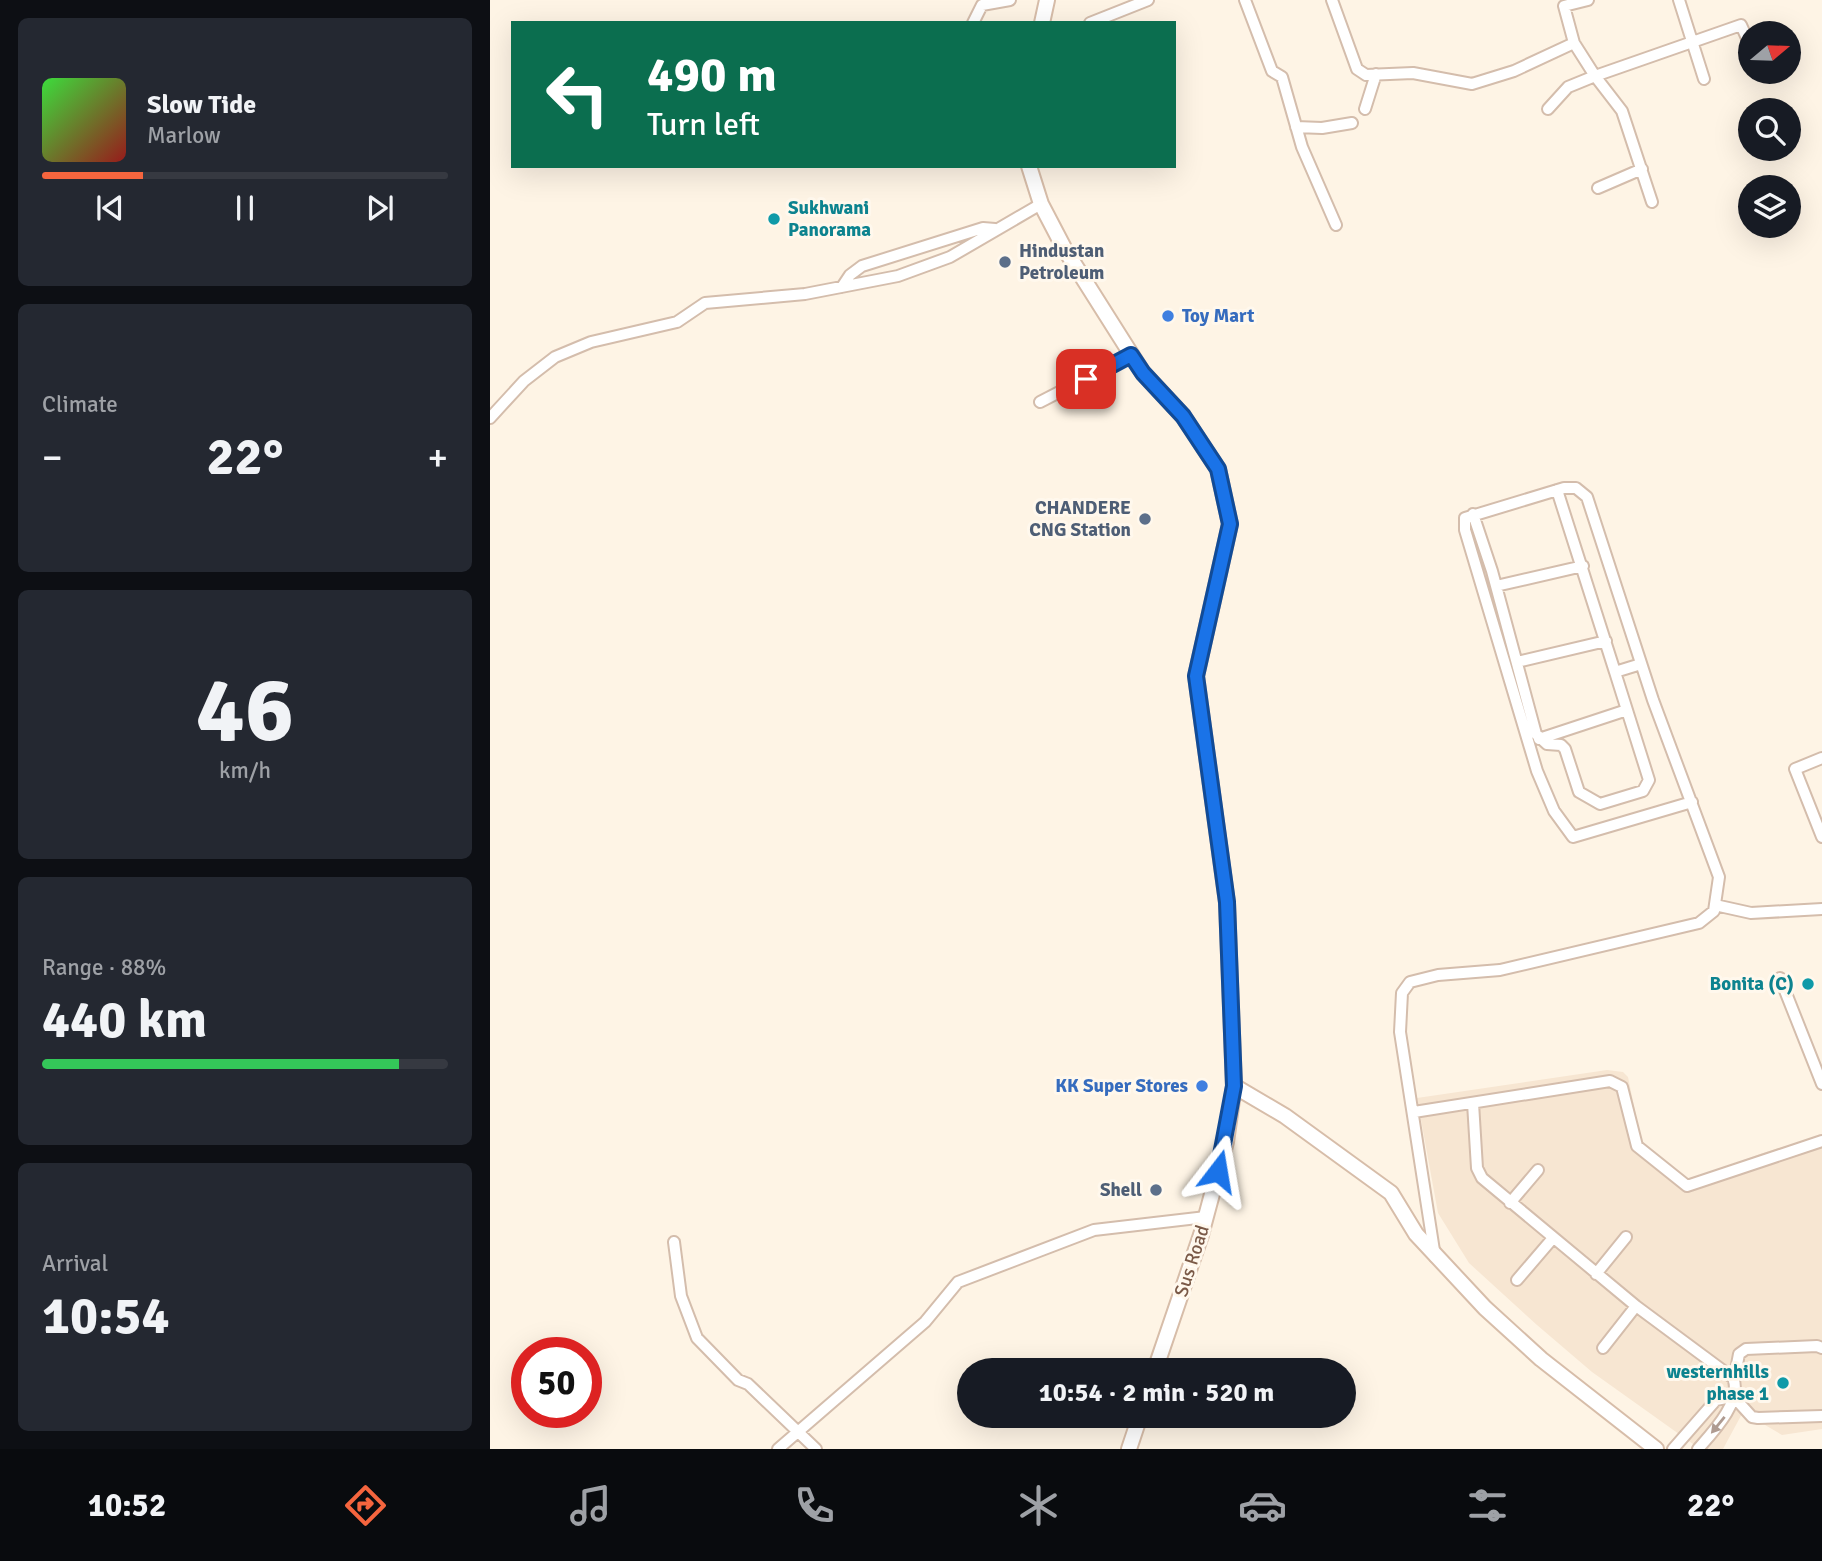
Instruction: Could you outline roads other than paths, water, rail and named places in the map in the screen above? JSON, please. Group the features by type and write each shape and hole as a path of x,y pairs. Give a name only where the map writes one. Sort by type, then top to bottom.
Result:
{"main road":[{"path":"1042,21 1047,0"},
{"name":"Sus Road","path":"1030,168 1041,204 1131,355 1143,373 1183,416 1218,469 1230,524 1196,676 1227,902 1234,1086 1226,1142 1206,1217 1159,1358"},
{"path":"1234,1086 1285,1116 1391,1193 1416,1234 1435,1256 1541,1359 1656,1449"},
{"path":"1129,1449 1136,1428"}],"street":[{"path":"974,21 982,5 1010,0"},
{"path":"1095,21 1148,0"},
{"path":"1245,0 1272,71 1282,77 1296,127 1336,225"},
{"path":"1332,0 1357,69 1362,74 1413,72 1472,84 1514,71 1574,43"},
{"path":"1588,0 1564,6 1574,43 1622,111 1652,202"},
{"path":"1679,0 1704,79"},
{"path":"1548,109 1568,87 1738,26"},
{"path":"1365,109 1376,74"},
{"path":"1296,127 1322,128 1352,123"},
{"path":"1598,188 1642,169"},
{"path":"490,418 534,373 555,357 591,342 677,322 705,303 806,294 898,276 950,257 1041,204"},
{"path":"842,287 850,275 862,266 983,228 995,229"},
{"path":"1040,402 1131,355"},
{"path":"1435,1256 1404,1062 1399,1010 1402,993 1410,982 1438,975 1500,970 1699,923 1707,919 1715,905 1719,877 1692,802 1641,664 1587,497 1576,488 1557,490 1465,518 1465,530 1538,771 1554,811 1573,837 1692,802"},
{"path":"1539,738 1565,749 1579,792 1592,801 1600,804 1643,791 1649,780 1557,490"},
{"path":"1473,514 1539,738"},
{"path":"1496,586 1583,566"},
{"path":"1517,662 1606,641"},
{"path":"1615,672 1641,664"},
{"path":"1539,738 1627,710"},
{"path":"1822,758 1795,769 1822,837"},
{"path":"1715,905 1751,913 1822,909"},
{"path":"1780,978 1822,1084"},
{"path":"1414,1112 1610,1081 1622,1087 1637,1146 1687,1186 1822,1141"},
{"path":"1473,1103 1479,1173 1510,1203 1636,1306 1734,1380"},
{"path":"1510,1203 1538,1170"},
{"path":"778,1449 925,1322 958,1282 1094,1230 1206,1217"},
{"path":"1597,1274 1626,1237"},
{"path":"1517,1280 1553,1238"},
{"path":"674,1242 681,1296 697,1338 738,1380 748,1384 756,1395 800,1431 816,1449"},
{"path":"1603,1348 1636,1306"},
{"path":"1698,1449 1728,1412 1739,1354 1746,1349 1822,1348"},
{"path":"1732,1396 1752,1417 1758,1419 1822,1416"},
{"path":"1673,1449 1716,1400 1732,1396"}],"place":[{"name":"Sukhwani Panorama","path":"774,219"},
{"name":"Hindustan Petroleum","path":"1005,262"},
{"name":"Toy Mart","path":"1168,316"},
{"name":"CHANDERE CNG Station","path":"1145,519"},
{"name":"Bonita (C)","path":"1808,984"},
{"name":"KK Super Stores","path":"1202,1086"},
{"name":"Shell","path":"1156,1190"},
{"name":"westernhills phase 1","path":"1783,1383"}]}
